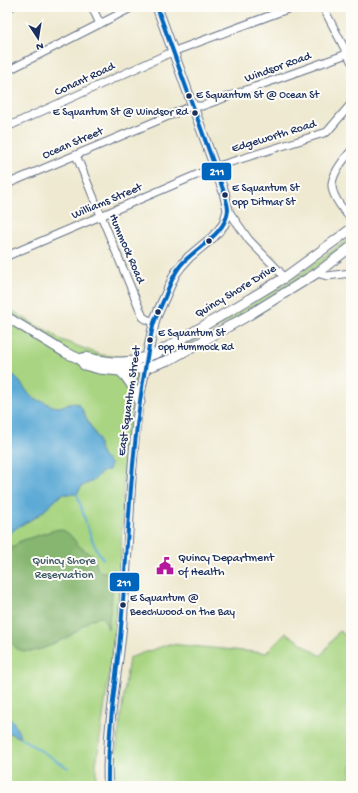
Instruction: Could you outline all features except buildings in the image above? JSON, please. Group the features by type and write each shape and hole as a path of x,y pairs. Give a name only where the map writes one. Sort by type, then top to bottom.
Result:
{"main road":[{"path":"157,7 172,52 224,192 228,210"},
{"name":"East Squantum Street","path":"146,368 154,322 175,274 189,257 220,229 226,218 228,210"},
{"name":"Quincy Shore Drive","path":"80,359 86,357 112,362 123,362 134,361 157,353 284,278 351,229"},
{"name":"Quincy Shore Drive","path":"7,316 66,353 80,359 84,365 92,368 120,371 146,368 171,359 248,315 317,273 351,248"},
{"path":"120,371 131,382 140,402"}],"street":[{"path":"92,7 100,24"},
{"path":"7,71 133,7"},
{"name":"Conant Road","path":"7,127 172,52 293,7"},
{"path":"323,7 350,58"},
{"name":"Windsor Road","path":"192,106 202,106 350,58"},
{"name":"Edgeworth Road","path":"215,167 327,132 351,104"},
{"name":"Ocean Street","path":"7,184 192,106"},
{"path":"351,151 335,175 332,184 334,193 351,219"},
{"name":"Hummock Road","path":"76,155 143,317 154,322"},
{"name":"Williams Street","path":"7,256 215,167"},
{"path":"228,210 249,240 284,278"},
{"path":"317,273 327,276 351,273"},
{"name":"East Squantum Street","path":"108,786 107,768 109,738 121,632 132,470 140,402 146,368"}],"green space":[{"path":"351,237 351,242 303,277 233,320 160,359 159,358 208,331 300,274"},
{"name":"Quincy Shore Reservation","path":"7,307 37,326 52,333 59,339 101,355 120,357 140,353 131,408 123,491 118,615 96,765 96,786 7,786 7,732 21,738 13,721 7,718 7,536 19,526 39,515 62,494 77,494 82,486 93,481 100,473 109,470 100,451 98,439 78,404 74,403 59,407 34,399 16,377 7,370"},
{"path":"58,529 66,532 85,551 94,556 97,568 100,572 110,572 115,569 108,629 102,617 97,617 89,621 68,637 45,648 33,651 20,650 13,645 7,631 7,555 20,541"},
{"path":"339,631 351,639 351,786 116,786 114,765 129,658 169,644 266,653 286,633 321,656"}],"water":[{"path":"7,370 16,377 34,399 59,407 74,403 78,404 98,439 100,451 103,457 110,463 110,467 109,470 100,473 93,481 82,486 77,494 62,494 41,513 15,529 7,536"},
{"path":"7,718 13,721 21,738 7,732"}],"waterway":[{"path":"77,494 91,537 103,559"},
{"path":"21,738 68,768"}],"transit line":[{"name":"211","path":"108,786 109,743 120,636 133,468 143,381 153,326 171,281 178,269 186,259 216,234 222,227 228,210 224,192 157,7"}],"place":[{"name":"E Squantum St @ Ocean St","path":"189,96"},
{"name":"E Squantum St @ Windsor Rd","path":"195,113"},
{"name":"E Squantum St opp Ditmar St","path":"225,195"},
{"name":"E Squantum St opp Hummock Rd","path":"150,340"},
{"name":"Quincy Department of Health","path":"165,566"},
{"name":"E Squantum @ Beechwood on the Bay","path":"123,605"}]}
